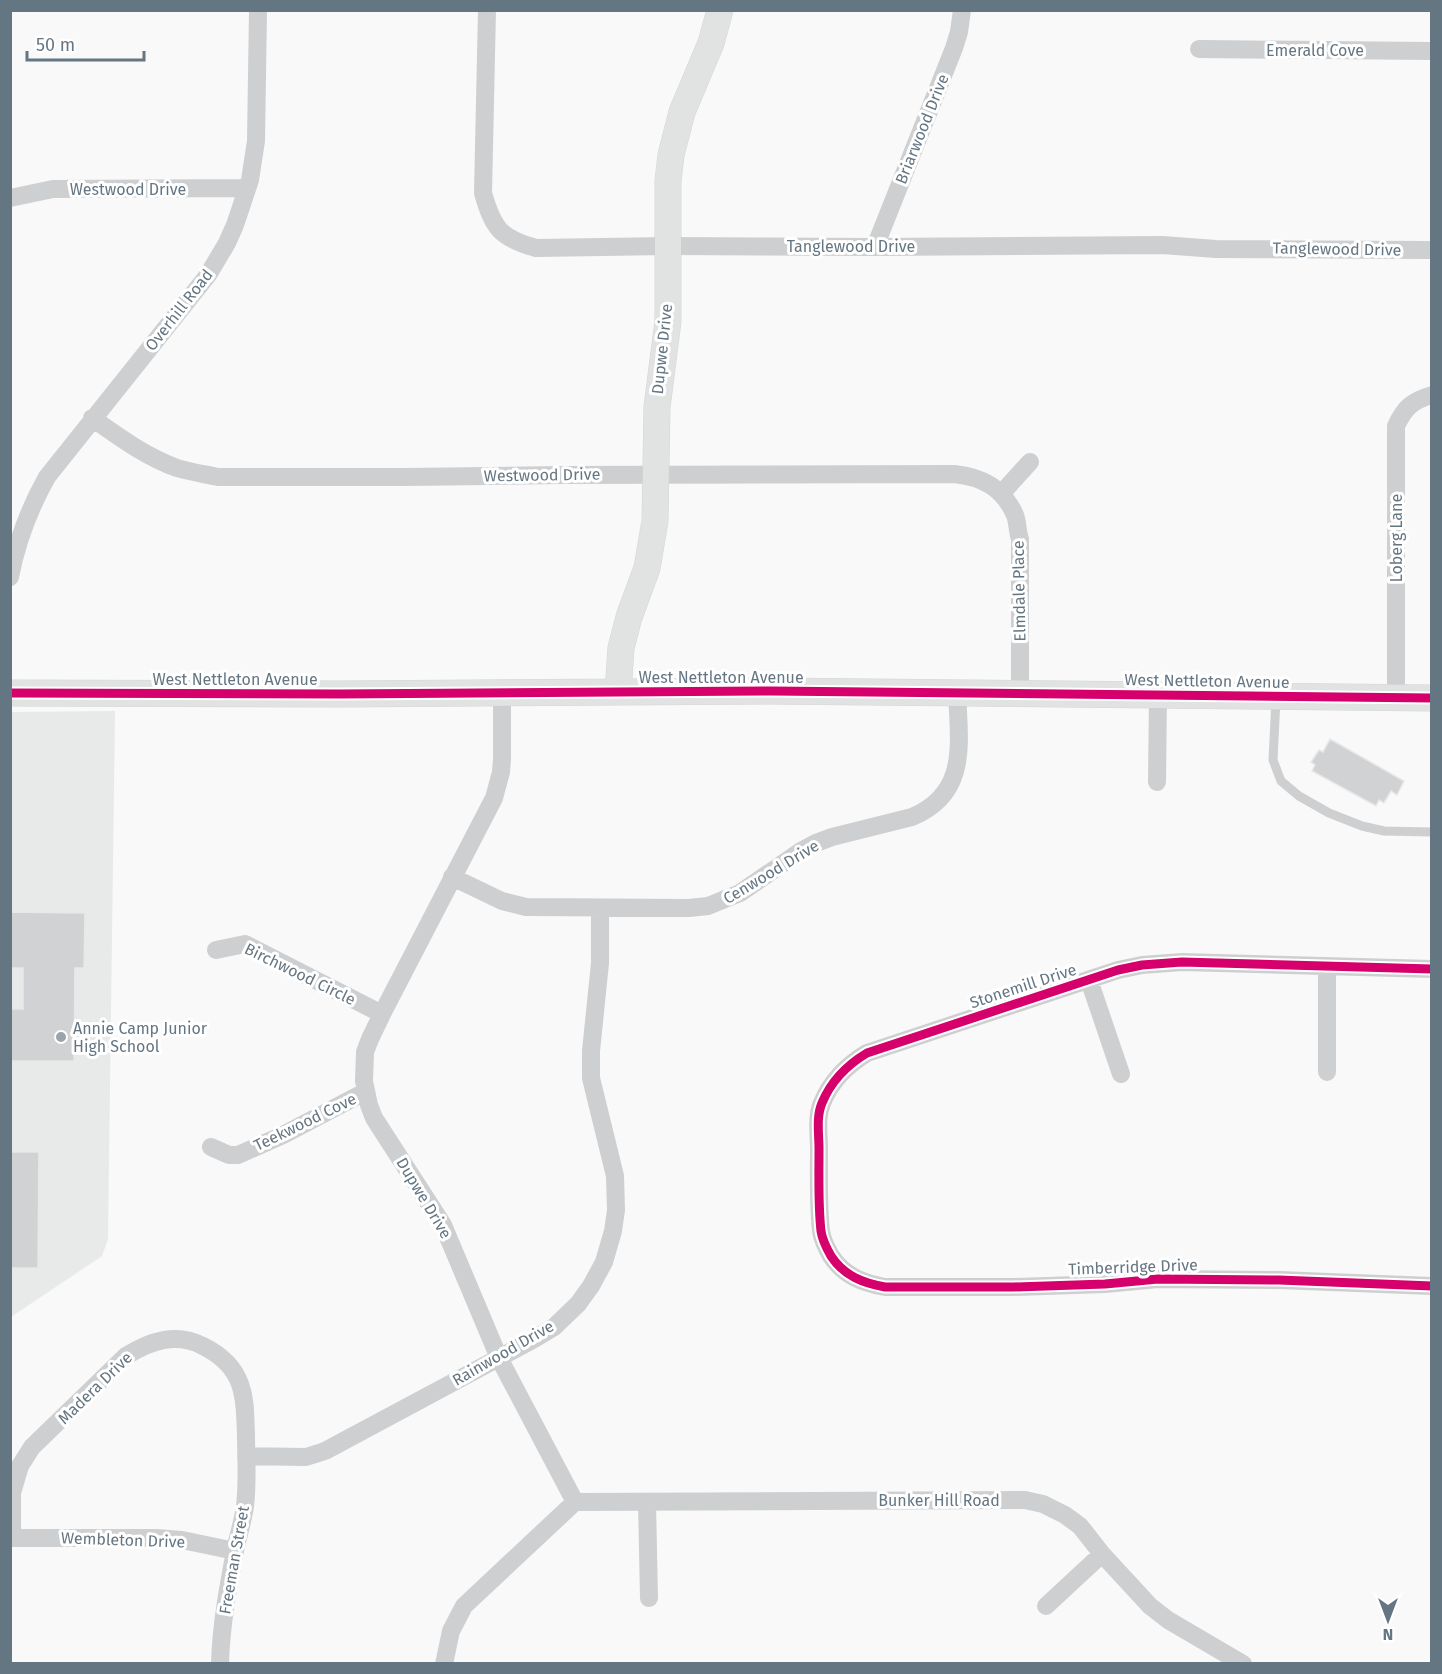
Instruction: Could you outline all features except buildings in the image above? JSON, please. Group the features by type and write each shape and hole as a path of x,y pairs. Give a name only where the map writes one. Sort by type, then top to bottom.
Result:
{"street":[{"name":"Overhill Road","path":"10,578 15,554 28,516 47,477 208,275 235,225 250,180 256,141 258,10"},
{"name":"Tanglewood Drive","path":"487,10 483,193 489,216 502,233 517,243 536,248 1162,245 1216,249 1431,250"},
{"name":"Dupwe Drive","path":"618,692 621,648 629,617 647,568 655,521 657,406 668,321 668,181 673,146 682,112 711,43 720,10"},
{"name":"Briarwood Drive","path":"875,247 954,48 962,10"},
{"name":"Emerald Cove","path":"1199,49 1431,51"},
{"name":"Westwood Drive","path":"10,198 54,189 246,188"},
{"name":"Loberg Lane","path":"1396,699 1396,426 1408,406 1431,395"},
{"name":"Westwood Drive","path":"92,418 128,443 164,463 190,472 218,477 954,474 972,476 991,485 1001,494"},
{"path":"1001,494 1030,462"},
{"name":"Elmdale Place","path":"1001,494 1006,498 1015,516 1020,539 1020,693"},
{"name":"Dupwe Drive","path":"502,692 502,759 494,798 381,1014 366,1052 364,1066 366,1092 374,1118 443,1225 499,1358 575,1502"},
{"name":"West Nettleton Avenue","path":"10,693 957,692 1431,698"},
{"name":"Cenwood Drive","path":"452,877 502,901 526,907 689,908 708,906 740,894 816,843 912,817 938,802 951,784 959,756 957,692"},
{"path":"1157,782 1158,696"},
{"name":"Rainwood Drive","path":"246,1456 306,1457 325,1451 554,1327 578,1304 591,1286 603,1262 613,1231 616,1210 615,1176 591,1078 591,1051 600,963 600,908"},
{"name":"Birchwood Circle","path":"216,950 245,944 381,1014"},
{"name":"Stonemill Drive","path":"842,1268 832,1257 822,1238 819,1216 819,1114 827,1092 842,1072 853,1061 867,1053 1118,970 1142,965 1182,962 1431,969"},
{"path":"1327,966 1327,1072"},
{"path":"1089,980 1122,1074"},
{"name":"Teekwood Cove","path":"211,1147 229,1155 238,1155 284,1135 366,1092"},
{"name":"Timberridge Drive","path":"842,1268 856,1280 885,1287 1014,1287 1158,1280 1431,1286"},
{"name":"Madera Drive","path":"11,1538 12,1493 20,1466 32,1448 126,1356 144,1345 164,1340 184,1340 218,1353 234,1371 240,1383 245,1402 246,1456"},
{"name":"Freeman Street","path":"220,1664 225,1600 245,1506 246,1456"},
{"name":"Bunker Hill Road","path":"575,1502 1025,1500 1043,1504 1080,1526 1102,1554 1150,1606 1168,1620 1241,1663"},
{"path":"444,1664 451,1631 464,1606 575,1502"},
{"path":"647,1502 649,1598"},
{"name":"Wembleton Drive","path":"11,1538 156,1538 182,1540 235,1551"},
{"path":"1046,1606 1102,1554"}],"lane":[{"path":"1276,697 1274,760 1281,781 1299,796 1329,813 1362,826 1384,831 1431,832"}],"shaded area":[{"name":"Annie Camp Junior High School","path":"115,711 108,1239 102,1256 11,1317 11,712"}],"cycle path":[{"path":"10,693 341,694 771,691 1432,698"},
{"path":"1432,969 1182,962 1142,965 1118,970 867,1053 846,1068 830,1088 820,1108 818,1126 819,1211 824,1241 836,1263 848,1274 877,1285 885,1287 1014,1287 1105,1284 1158,1279 1279,1280 1432,1286"}],"place":[{"name":"Annie Camp Junior High School","path":"61,1037"}]}
